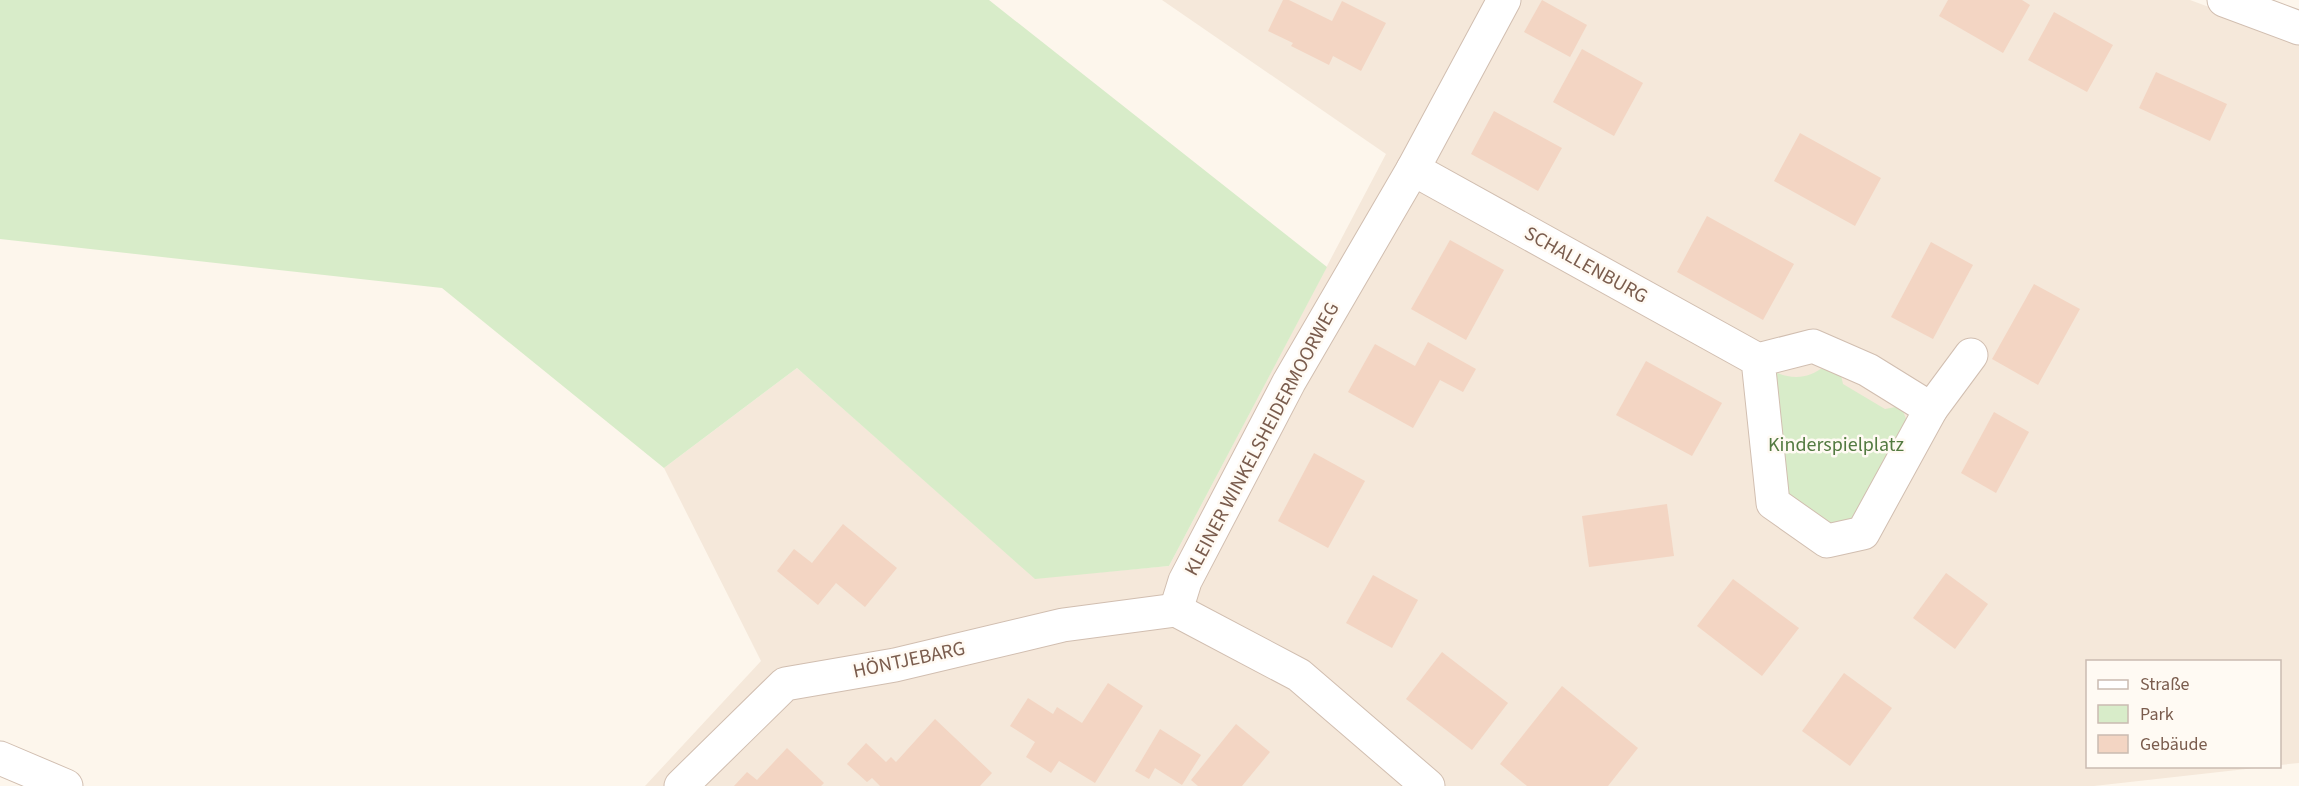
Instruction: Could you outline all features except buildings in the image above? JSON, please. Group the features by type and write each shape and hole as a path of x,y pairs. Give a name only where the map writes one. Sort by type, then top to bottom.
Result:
{"street":[{"name":"KLEINER WINKELSHEIDERMOORWEG","path":"1176,609 1185,581 1289,382 1413,169 1504,0"},
{"path":"2224,0 2299,28"},
{"name":"SCHALLENBURG","path":"1413,169 1758,360"},
{"path":"1931,409 1868,370 1813,346 1758,360 1773,503 1827,541 1863,533 1931,409 1971,355"},
{"path":"1176,609 1299,675 1428,786"},
{"name":"HÖNTJEBARG","path":"681,786 785,684 895,665 1063,625 1176,609"},
{"path":"0,758 66,786"}],"shaded area":[{"path":"1162,0 2190,0 2299,40 2299,763 2281,765 2281,660 2086,660 2086,768 2255,768 2094,786 645,786 761,661 664,468 797,368 1035,578 1169,566 1386,154"}],"green space":[{"path":"0,0 989,0 1327,267 1169,566 1035,579 797,368 664,468 442,288 0,239"},
{"name":"Kinderspielplatz","path":"1825,366 1840,371 1843,384 1885,409 1901,406 1908,424 1856,519 1836,528 1797,507 1788,492 1773,371 1787,376 1800,377 1812,374"}]}
